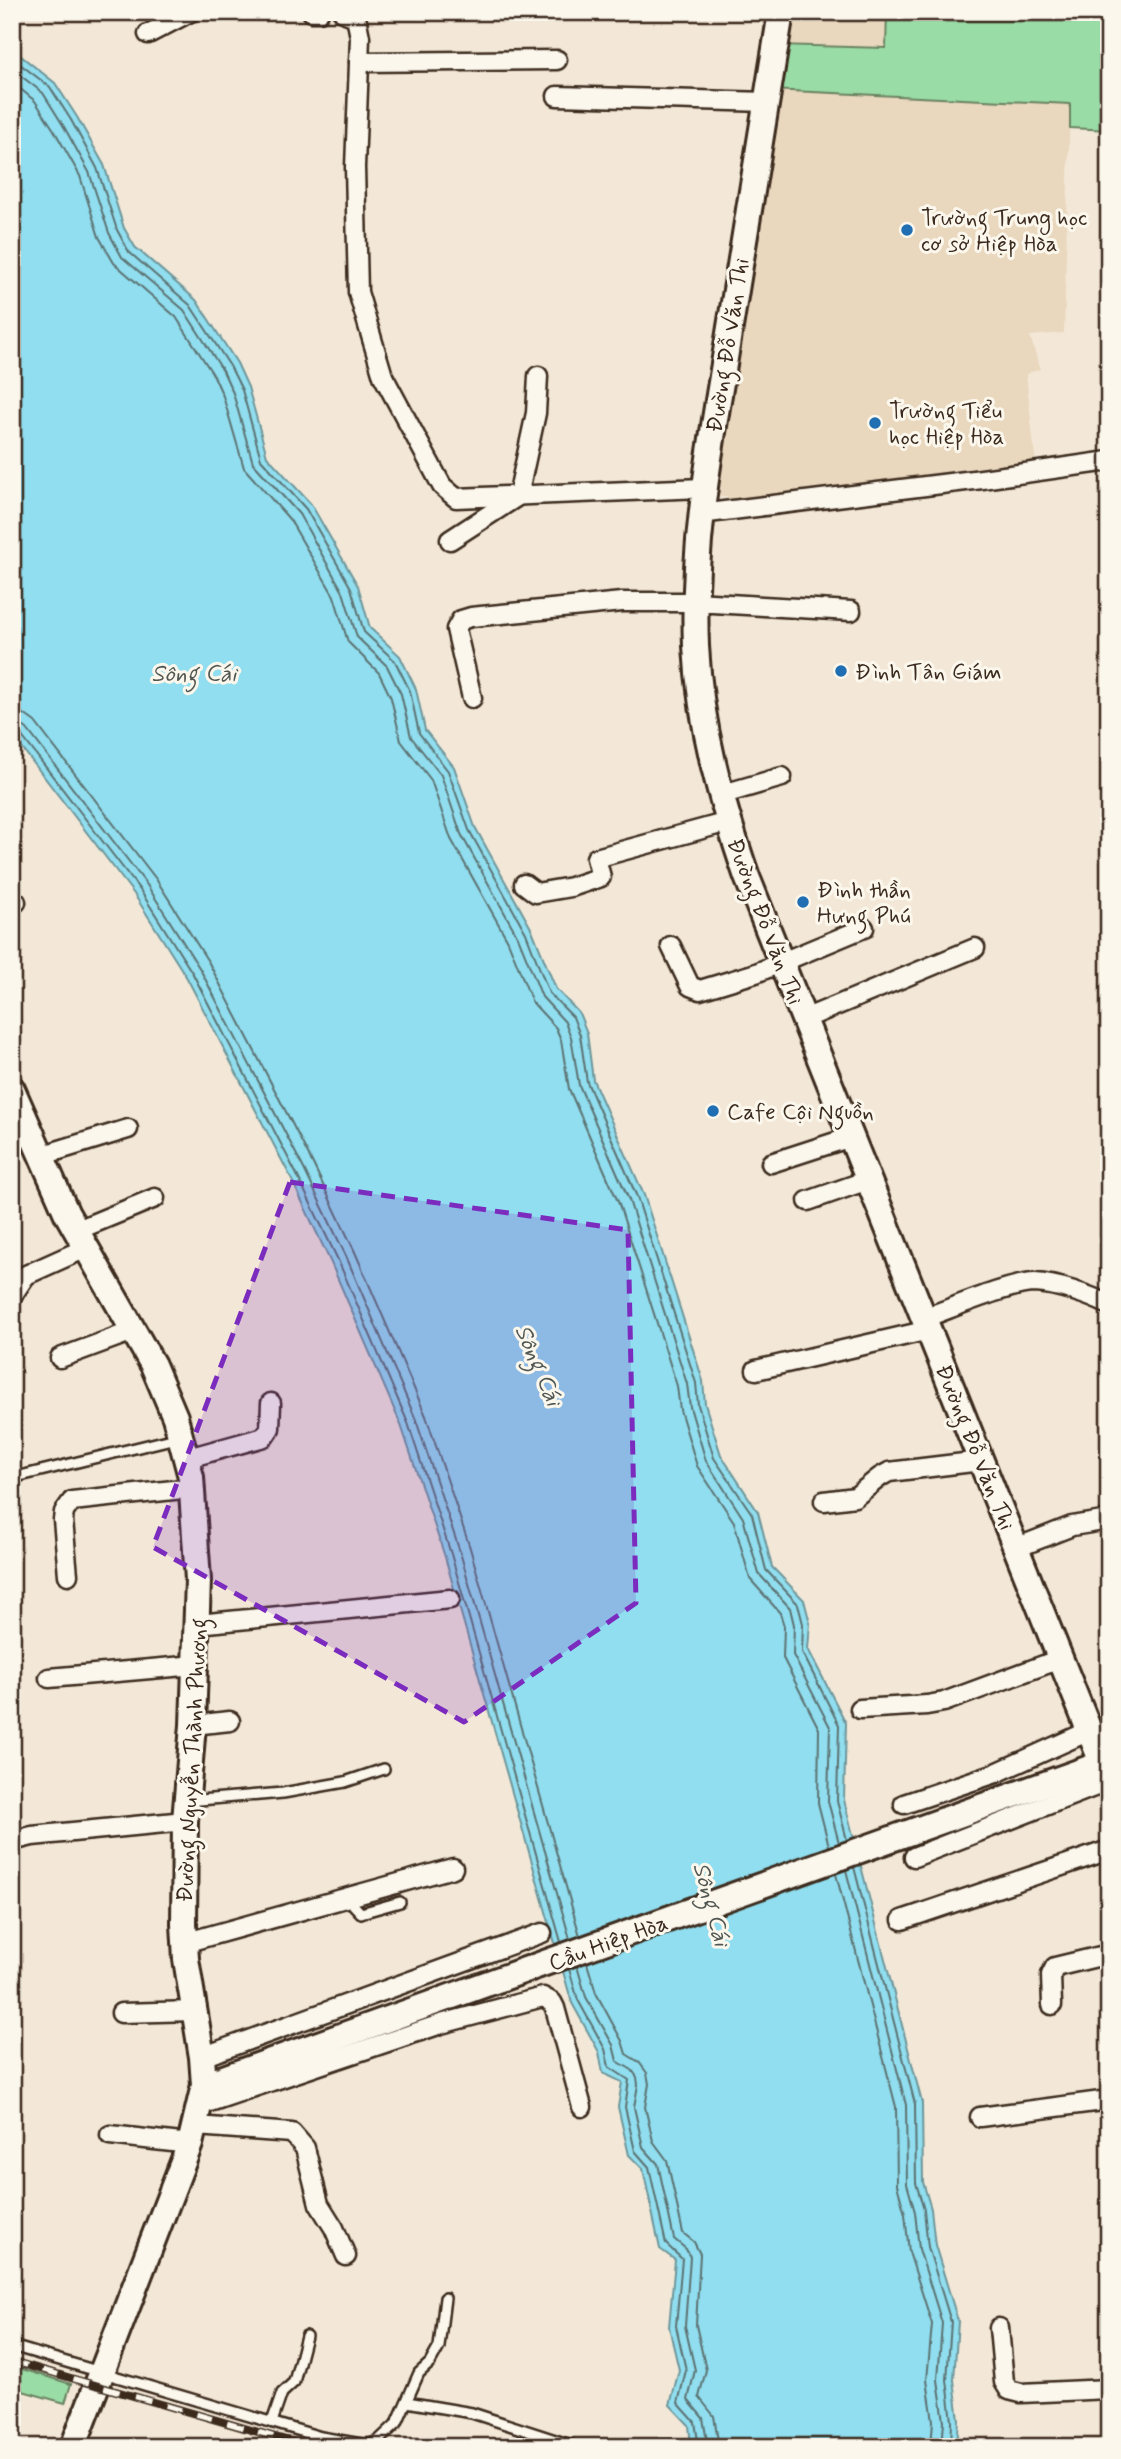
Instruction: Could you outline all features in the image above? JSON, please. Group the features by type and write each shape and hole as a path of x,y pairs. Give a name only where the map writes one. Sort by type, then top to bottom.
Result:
{"main road":[{"name":"Đường Đỗ Văn Thi","path":"781,12 700,514 695,602 705,726 728,822 781,961 1107,1772"},
{"name":"Đường Nguyễn Thành Phương","path":"12,1089 18,1117 81,1239 153,1365 185,1447 192,1488 198,1580 193,1726 185,1811 184,1943 202,2057 198,2115 73,2447"},
{"name":"Cầu Hiệp Hòa","path":"198,2115 251,2069 1011,1798 1107,1772"}],"street":[{"path":"148,34 190,12"},
{"path":"312,12 319,12"},
{"path":"351,14 360,37 355,167 358,292 383,376 442,486 456,498 704,488"},
{"path":"359,62 557,60"},
{"path":"557,96 767,102"},
{"path":"450,540 518,496 536,413 538,376"},
{"path":"700,514 1109,461"},
{"path":"472,698 456,639 456,629 461,620 482,615 622,602 695,602 850,611"},
{"path":"720,795 782,777"},
{"path":"523,884 531,891 542,893 571,887 601,877 596,858 728,822"},
{"path":"671,946 690,986 694,990 700,990 757,973 864,928"},
{"path":"804,1019 975,948"},
{"path":"40,1156 128,1129"},
{"path":"771,1163 851,1137"},
{"path":"808,1201 868,1180"},
{"path":"12,1296 26,1275 81,1239 155,1198"},
{"path":"756,1370 926,1324 1026,1284 1100,1293 1109,1305"},
{"path":"60,1358 133,1331"},
{"path":"185,1447 264,1437 270,1427 271,1403"},
{"path":"824,1501 855,1497 889,1472 981,1461"},
{"path":"68,1575 63,1520 64,1512 72,1501 192,1488"},
{"path":"1016,1548 1072,1526 1109,1520"},
{"path":"198,1624 450,1599"},
{"path":"860,1709 944,1702 1060,1659"},
{"path":"49,1678 196,1665"},
{"path":"193,1726 230,1721"},
{"path":"904,1804 996,1773 1089,1731"},
{"path":"914,1857 1107,1772"},
{"path":"12,1841 185,1811"},
{"path":"901,1920 1109,1850"},
{"path":"184,1943 453,1868"},
{"path":"202,2057 541,1933"},
{"path":"1052,2005 1051,1975 1055,1967 1109,1954"},
{"path":"110,2135 198,2115 440,2024 543,1997 552,2002 555,2008 582,2107"},
{"path":"121,2013 194,2011"},
{"path":"980,2117 1109,2100"},
{"path":"198,2115 296,2136 305,2148 319,2204 334,2228 346,2256"},
{"path":"999,2328 1004,2382 1009,2390 1021,2393 1109,2389"}],"lane":[{"path":"12,1478 185,1447"},
{"path":"185,1811 345,1782 384,1769"},
{"path":"346,1898 361,1913 400,1902"},
{"path":"12,2346 321,2437 367,2445 378,2441 397,2423 419,2373 430,2363 439,2347 445,2298"},
{"path":"272,2422 282,2393 294,2382 306,2336"},
{"path":"407,2402 472,2413 577,2447"}],"highlighted area":[{"path":"290,1182 628,1230 636,1603 464,1722 153,1547"}],"shaded area":[{"path":"782,12 887,12 886,48 777,45"},
{"name":"Trường Trung học cơ sở Hiệp Hòa","path":"770,90 1070,104 1064,333 1030,336 1040,369 1026,374 1036,466 746,502 708,493"}],"green space":[{"path":"887,12 1109,12 1109,130 1070,128 1070,104 770,90 777,45 886,48"},
{"path":"12,2366 71,2384 65,2403 12,2388"}],"water":[{"name":"Sông Cái","path":"12,46 55,83 77,117 104,165 124,228 135,247 196,300 237,363 248,387 267,456 311,504 358,586 370,628 400,656 416,689 425,730 454,767 475,827 532,930 556,989 579,1013 587,1033 593,1080 644,1195 703,1381 705,1404 721,1455 758,1512 772,1567 804,1600 810,1623 808,1649 846,1723 844,1800 922,2103 923,2182 931,2209 935,2245 958,2321 954,2380 959,2420 957,2447 691,2447 689,2425 670,2405 679,2370 669,2327 675,2260 660,2249 643,2169 629,2155 618,2107 622,2082 603,2073 599,2052 572,2003 445,1557 401,1425 290,1176 187,978 134,894 12,735"}],"railway":[{"path":"12,2361 310,2447"}],"place":[{"name":"Trường Trung học cơ sở Hiệp Hòa","path":"907,230"},
{"name":"Trường Tiểu học Hiệp Hòa","path":"875,423"},
{"name":"Đình Tân Giám","path":"841,671"},
{"name":"Đình thần Hưng Phú","path":"803,902"},
{"name":"Cafe Cội Nguồn","path":"713,1111"}]}
